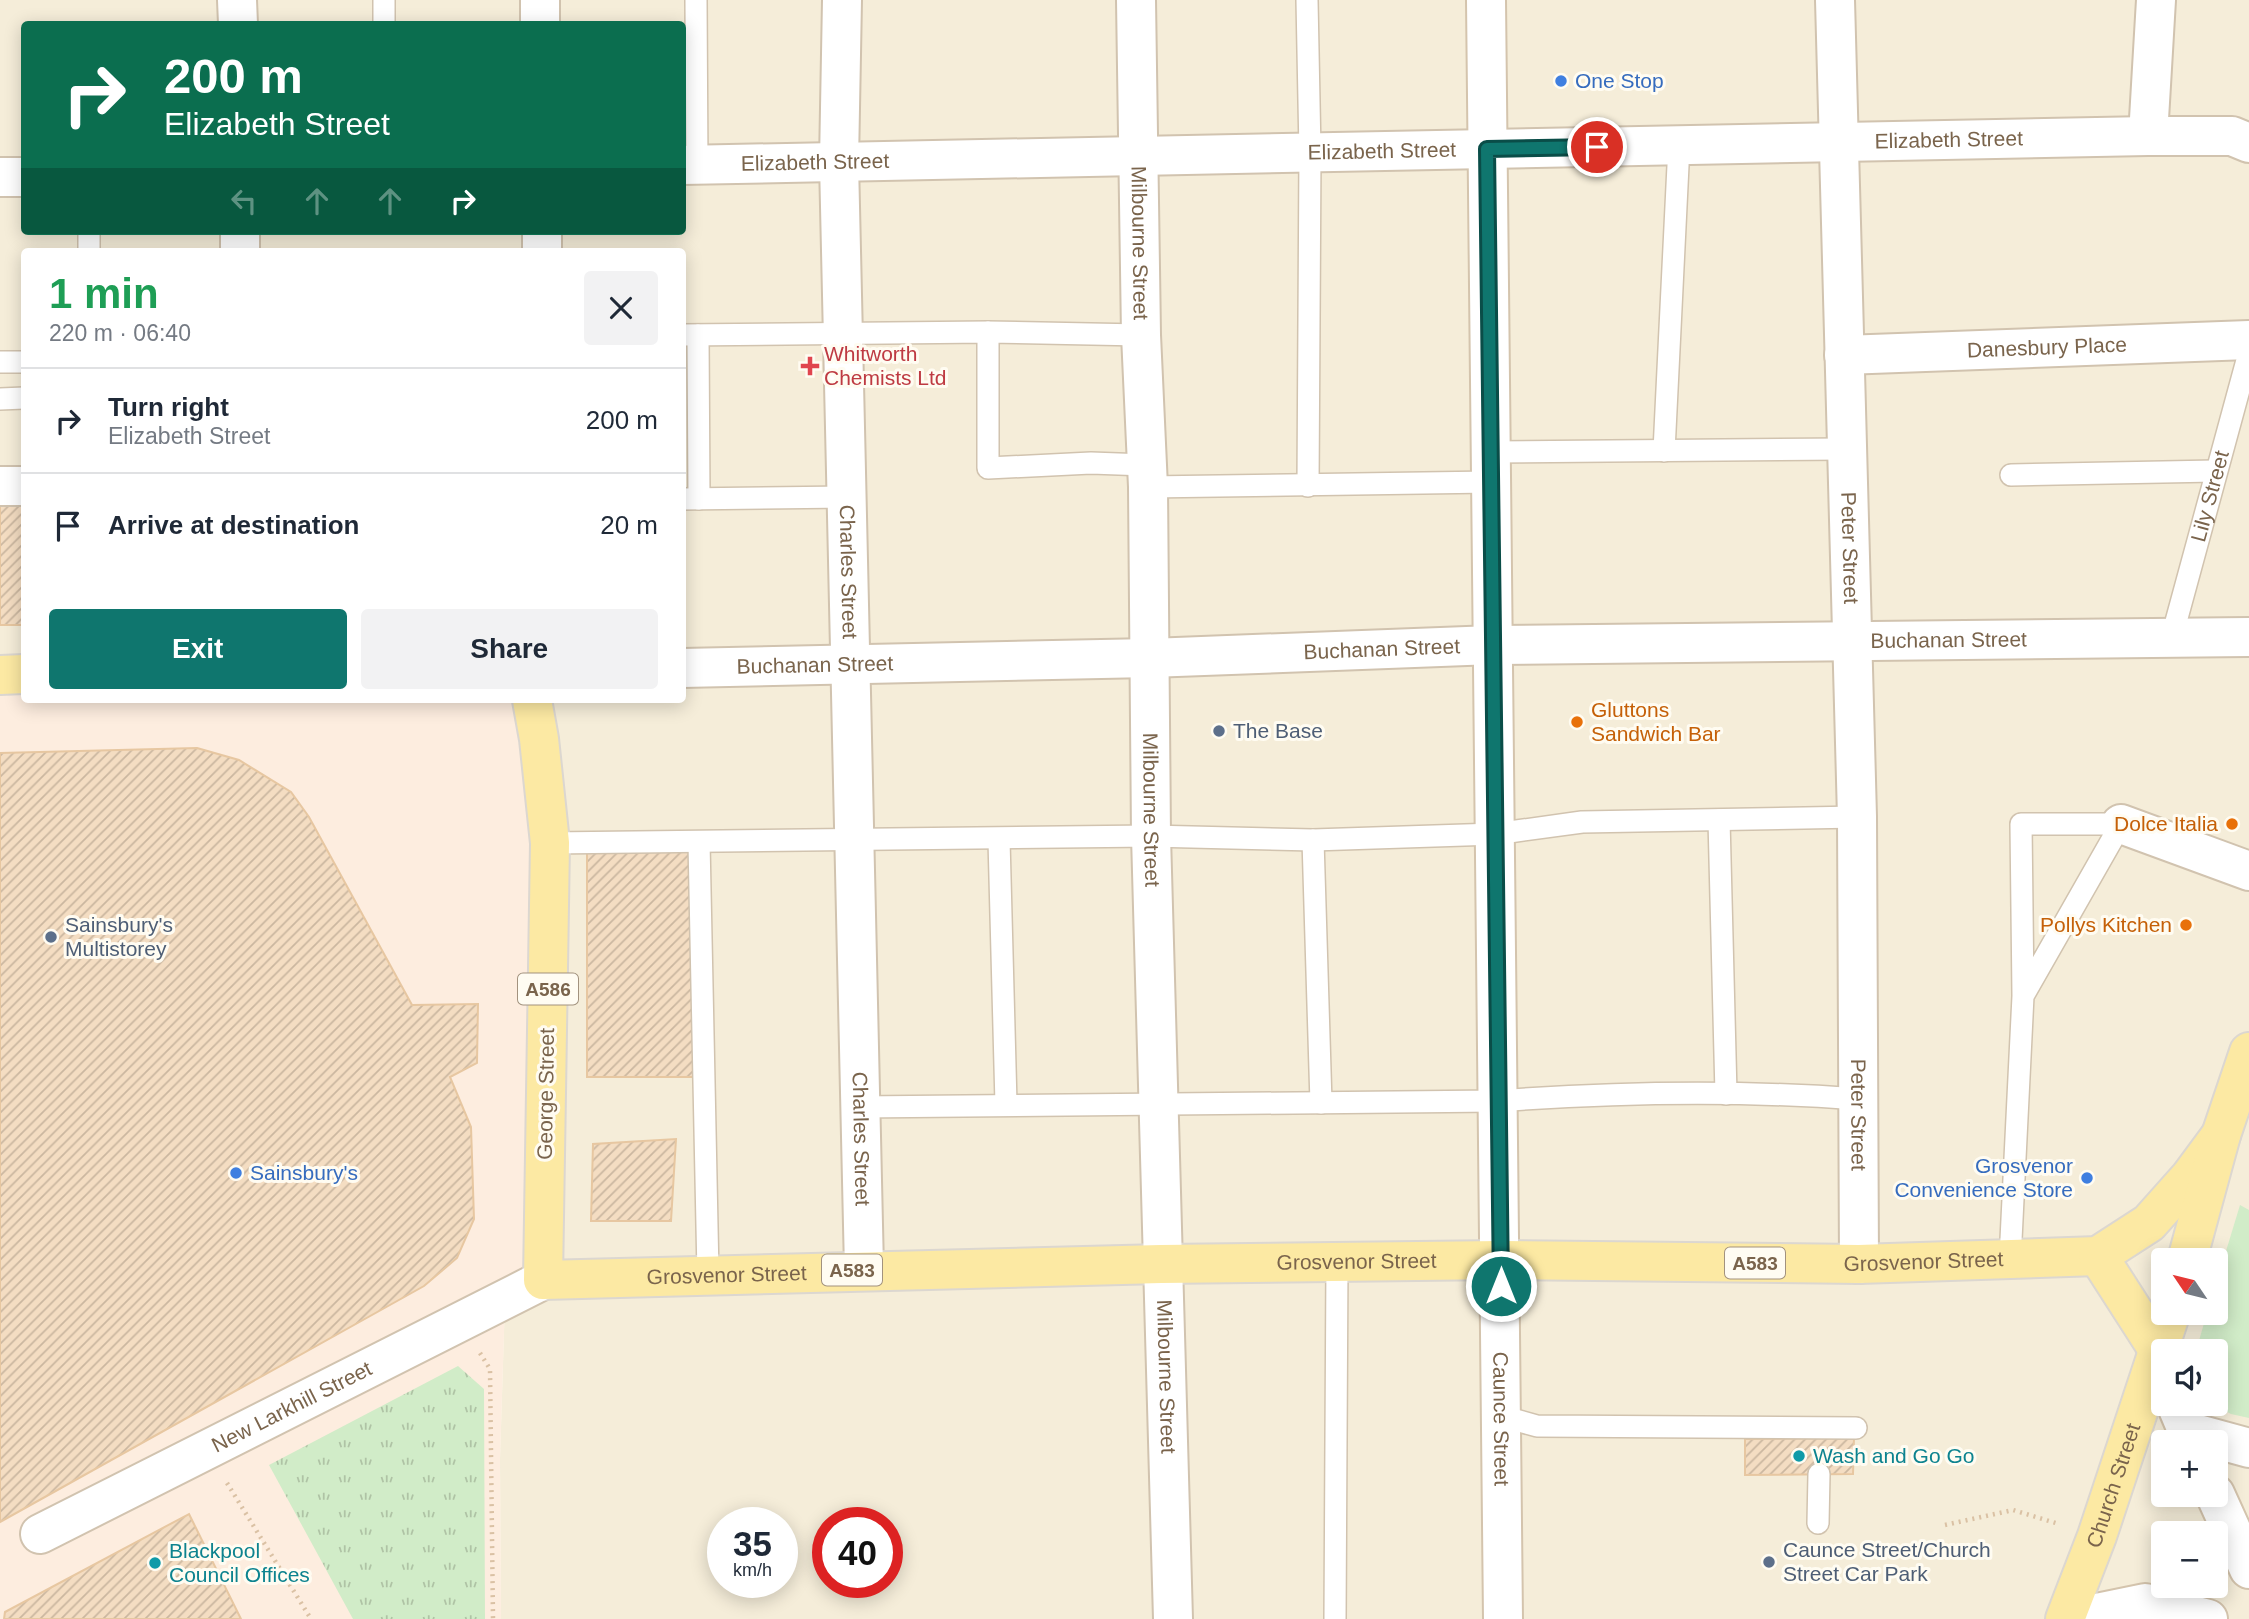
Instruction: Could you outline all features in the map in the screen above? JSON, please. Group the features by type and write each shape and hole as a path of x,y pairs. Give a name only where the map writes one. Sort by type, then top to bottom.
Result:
{"main road":[{"path":"0,675 21,674"},
{"name":"George Street","path":"538,705 550,843 543,1280"},
{"path":"2190,1248 2221,1135 2249,1052"},
{"path":"2151,1342 2098,1256 2149,1223 2190,1177 2221,1135"},
{"name":"Grosvenor Street","path":"543,1280 864,1269 1161,1264 1501,1259 1859,1264 2098,1256"},
{"name":"Church Street","path":"2066,1619 2151,1385"}],"street":[{"path":"237,0 238,21"},
{"path":"540,0 540,21"},
{"name":"Charles Street","path":"842,0 839,162 855,842 858,1107 864,1269"},
{"name":"Milbourne Street","path":"1136,0 1141,335 1147,476 1151,836 1173,1619"},
{"name":"Caunce Street","path":"1486,0 1503,1619"},
{"name":"Peter Street","path":"1835,0 1857,817 1859,1264"},
{"path":"2148,136 2156,0"},
{"name":"Elizabeth Street","path":"690,165 2148,136 2232,136 2249,143"},
{"path":"0,177 21,177"},
{"name":"Danesbury Place","path":"1844,355 2249,340"},
{"path":"0,486 21,486"},
{"name":"Buchanan Street","path":"686,668 1150,658 1493,645 1852,640 2171,640 2249,637"},
{"path":"2121,824 2249,871"},
{"name":"New Larkhill Street","path":"40,1534 543,1280"},
{"path":"2185,1426 2249,1448"},
{"path":"2221,1507 2249,1569"},
{"path":"2066,1619 2145,1603 2208,1619"}],"lane":[{"path":"384,0 384,21"},
{"path":"690,165 695,0"},
{"path":"1307,0 1310,152 1308,486"},
{"path":"1664,451 1679,145"},
{"path":"988,332 988,468 1091,463 1147,476 1308,486 1664,451 1846,449"},
{"path":"848,497 691,499 690,335 988,332 1141,335"},
{"name":"Lily Street","path":"2171,640 2249,353"},
{"path":"0,362 21,362"},
{"path":"0,399 21,398"},
{"path":"2011,475 2215,471"},
{"path":"550,843 774,839 855,842 1151,836 1313,840 1495,834 1582,822 1857,817"},
{"path":"1719,820 1726,1094"},
{"path":"2010,1260 2023,996 2021,824 2121,824 2023,996"},
{"path":"999,840 1006,1104"},
{"path":"1313,840 1321,1103"},
{"path":"699,842 708,1274"},
{"path":"858,1107 1497,1101 1556,1096 1781,1093 1858,1099"},
{"path":"1335,1619 1336,1262"},
{"path":"1501,1416 1536,1426 1856,1428"},
{"path":"1818,1523 1819,1474"}],"path":[{"path":"451,1328 478,1352 490,1369 493,1619"},
{"path":"206,1449 311,1619"},
{"path":"1945,1525 2013,1510 2096,1536"}],"shaded area":[{"path":"0,0 2249,0 2249,1619 501,1619 500,1459 505,1300 536,703 686,703 686,248 21,248 21,672 0,672"},
{"path":"21,674 21,703 532,703 543,1280 505,1300 500,1459 501,1619 0,1619 0,675"}],"green space":[{"path":"2240,1205 2249,1210 2249,1418 2228,1412 2228,1339 2199,1339 2204,1325 2228,1325 2227,1248"},
{"path":"458,1366 484,1389 485,1619 353,1619 269,1465"}],"building":[{"path":"0,493 21,493 21,625 0,625"},
{"name":"Sainsbury's","path":"197,748 239,760 291,792 309,817 412,1005 478,1004 477,1063 450,1077 471,1127 474,1219 457,1258 424,1286 0,1522 0,753"},
{"path":"690,848 698,1077 587,1077 587,850"},
{"path":"676,1139 671,1221 591,1221 593,1144"},
{"name":"Wash and Go Go","path":"1854,1438 1853,1474 1745,1475 1745,1439"},
{"name":"Blackpool Council Offices","path":"189,1514 241,1619 4,1619 5,1612"}],"place":[{"name":"One Stop","path":"1561,81"},
{"name":"Whitworth Chemists Ltd","path":"810,366"},
{"name":"Gluttons Sandwich Bar","path":"1577,722"},
{"name":"The Base","path":"1219,731"},
{"name":"Dolce Italia","path":"2232,824"},
{"name":"Pollys Kitchen","path":"2186,925"},
{"name":"Sainsbury's Multistorey","path":"51,937"},
{"name":"Sainsbury's","path":"236,1173"},
{"name":"Grosvenor Convenience Store","path":"2087,1178"},
{"name":"Wash and Go Go","path":"1799,1456"},
{"name":"Caunce Street/Church Street Car Park","path":"1769,1562"},
{"name":"Blackpool Council Offices","path":"155,1563"}],"route":[{"path":"1501,1286 1487,149 1597,147"}]}
